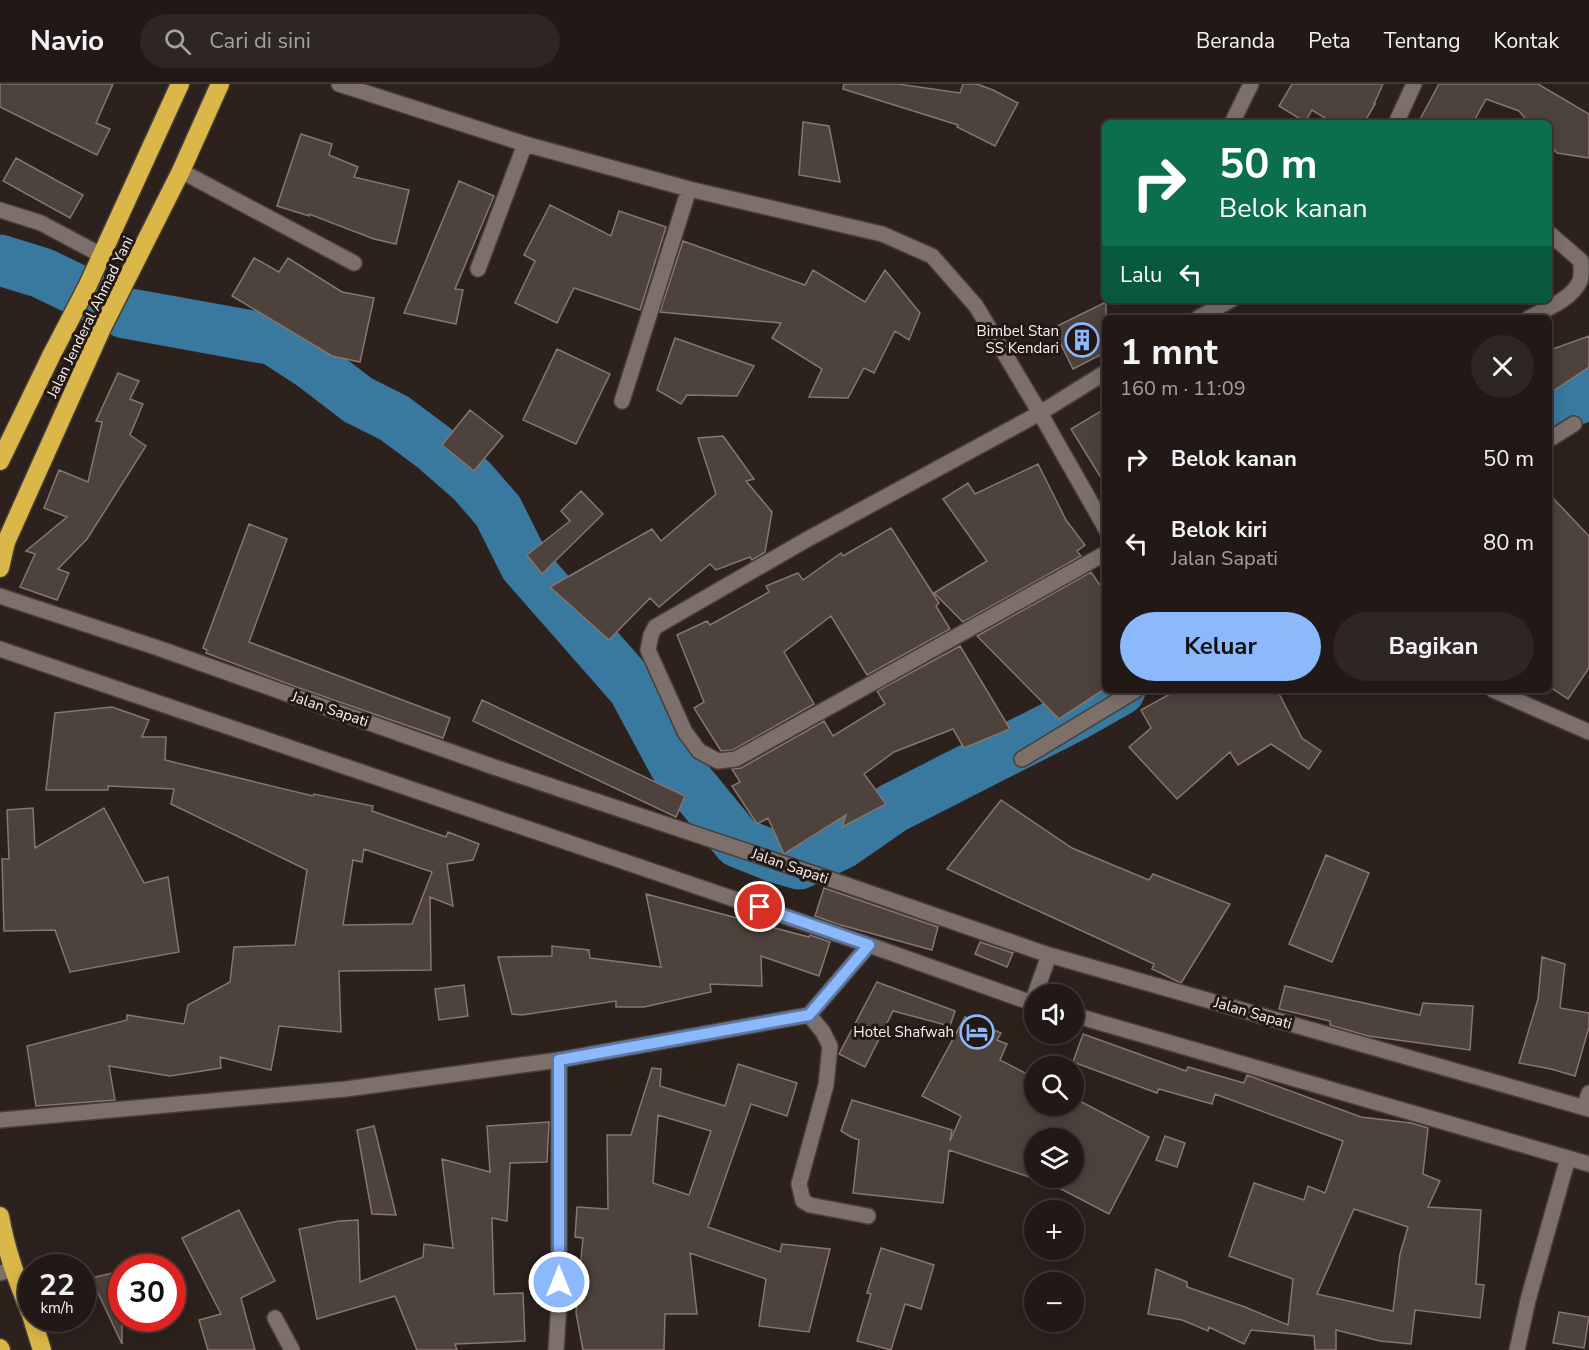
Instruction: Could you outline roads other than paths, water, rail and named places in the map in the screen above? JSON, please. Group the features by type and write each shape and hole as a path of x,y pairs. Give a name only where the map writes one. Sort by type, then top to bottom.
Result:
{"highway":[{"name":"Jalan Jenderal Ahmad Yani","path":"0,461 87,287 180,84"},
{"name":"Jalan Jenderal Ahmad Yani","path":"0,568 6,542 102,328 182,171 220,84"},
{"path":"0,1216 6,1271 18,1293"},
{"path":"36,1332 42,1350"}],"street":[{"path":"339,84 525,144 689,189 882,234 932,256 976,306 1040,412 1102,522"},
{"path":"1233,120 1251,84"},
{"path":"1397,120 1414,84"},
{"path":"478,269 525,144"},
{"path":"182,171 354,263"},
{"path":"622,400 689,189"},
{"path":"0,210 40,223 101,255"},
{"path":"1534,315 1572,292 1581,279 1581,261 1552,236"},
{"path":"1204,315 1226,303"},
{"path":"1102,374 1040,412 806,540 655,627 648,650 685,732 699,751 718,761 736,759 1102,555"},
{"path":"1552,438 1574,424"},
{"name":"Jalan Sapati","path":"0,596 158,648 494,766 1049,955 1587,1103"},
{"path":"0,649 1024,1000"},
{"path":"1022,759 1131,693"},
{"path":"1500,693 1588,729"},
{"path":"0,1120 346,1089 559,1060 809,1015 869,945"},
{"path":"1039,984 1049,955"},
{"path":"809,1015 823,1032 830,1046 826,1085 799,1184 803,1200 810,1205 868,1216"},
{"path":"1084,1018 1589,1164"},
{"path":"556,1350 559,1304 559,1060"},
{"path":"1517,1350 1528,1300 1568,1158"},
{"path":"275,1318 292,1350"}],"waterway":[{"path":"0,260 42,273 125,313 274,340 311,364 358,400 394,418 433,447 472,481 498,511 525,565 633,688 674,764 738,842 775,857 799,864 841,844 893,808 1115,693"},
{"path":"1552,416 1570,402 1589,394"}],"place":[{"name":"Bimbel Stan SS Kendari","path":"1082,340"},
{"name":"Hotel Shafwah","path":"977,1032"}]}
